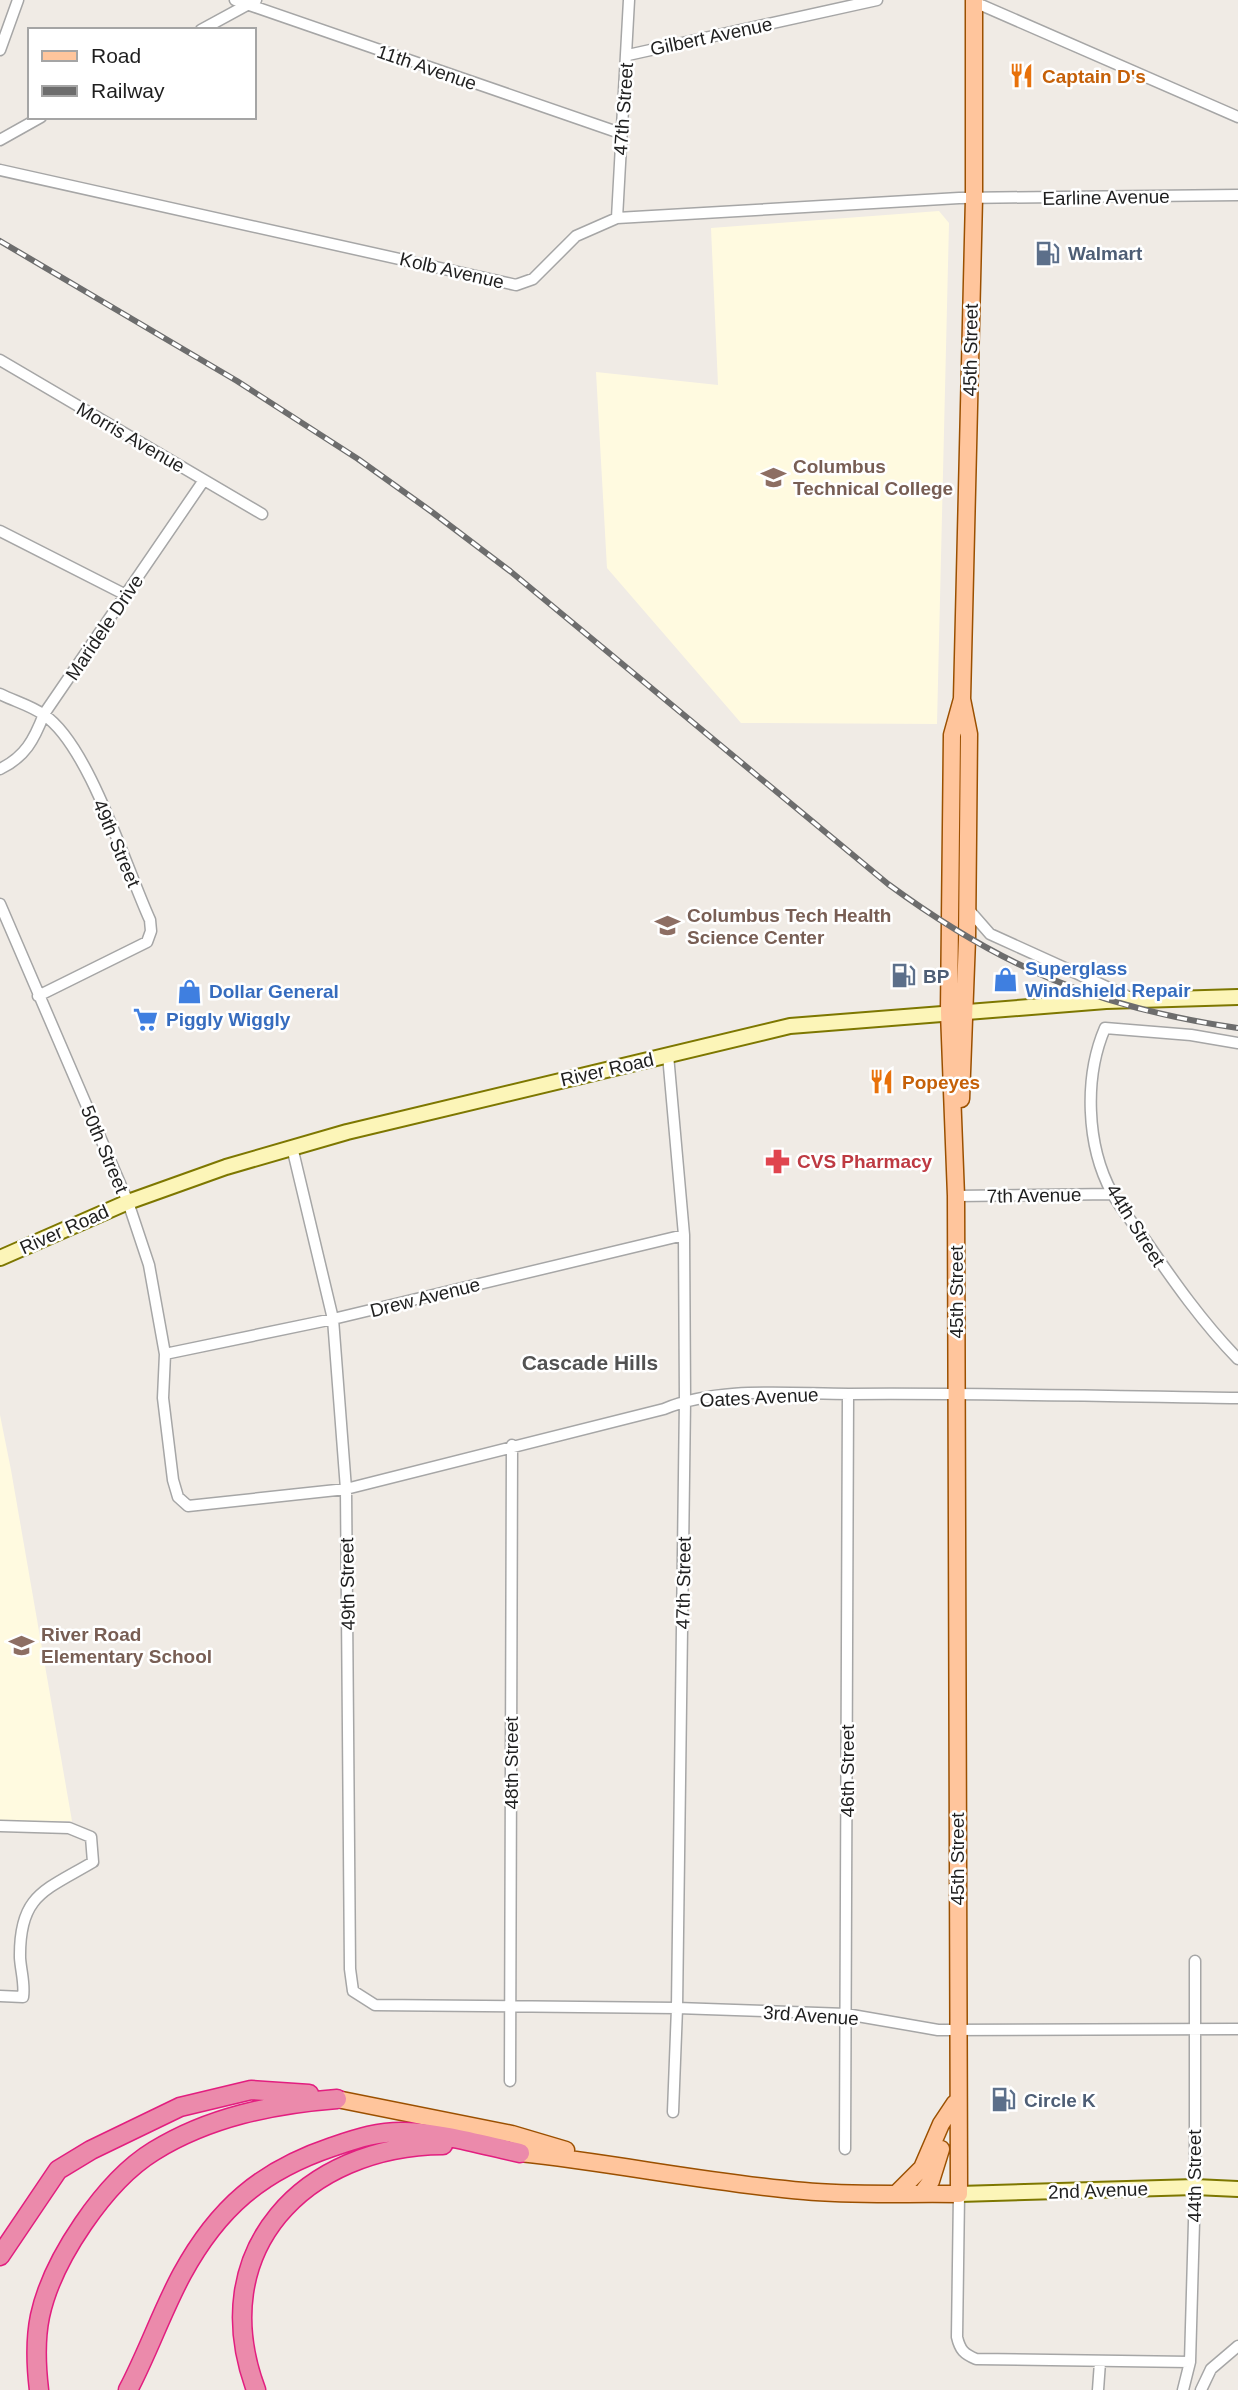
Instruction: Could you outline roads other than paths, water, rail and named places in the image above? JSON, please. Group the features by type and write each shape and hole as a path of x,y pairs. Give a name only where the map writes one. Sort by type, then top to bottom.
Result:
{"highway":[{"path":"0,2256 58,2170 91,2150 180,2107 251,2090 294,2092 337,2099"},
{"path":"39,2390 38,2329 50,2284 80,2230 118,2182 153,2151 197,2129 266,2108 337,2099"},
{"path":"128,2390 182,2274 198,2248 237,2200 273,2172 337,2145 389,2132 420,2133 520,2153"},
{"path":"256,2390 245,2340 248,2273 265,2231 296,2196 320,2177 394,2149 454,2145 520,2153"}],"main road":[{"name":"45th Street","path":"957,1012 968,908 969,734 962,699 974,198 973,0"},
{"name":"45th Street","path":"958,2194 957,1012 952,735 962,699"},
{"name":"River Road","path":"0,1258 128,1202 292,1147 790,1026 957,1012 1238,997"},
{"path":"337,2099 512,2134 606,2162"},
{"path":"922,2193 930,2181 947,2119 956,2101"},
{"path":"897,2193 922,2168 941,2124 947,2119"},
{"path":"520,2153 606,2162 695,2179 793,2190 958,2194"},
{"name":"2nd Avenue","path":"958,2194 1195,2187 1238,2189"}],"street":[{"path":"0,50 18,0"},
{"name":"11th Avenue","path":"235,0 251,1 620,133"},
{"name":"47th Street","path":"617,218 629,0"},
{"name":"Gilbert Avenue","path":"628,55 877,0"},
{"path":"973,0 1238,117"},
{"path":"204,28 251,1"},
{"path":"0,140 37,119"},
{"name":"Kolb Avenue","path":"0,170 516,285 533,279 576,236 617,218 974,198"},
{"name":"Earline Avenue","path":"974,198 1238,195"},
{"name":"Morris Avenue","path":"0,360 262,514"},
{"name":"Maridele Drive","path":"0,769 18,760 34,740 44,714 204,480"},
{"path":"0,531 126,595"},
{"path":"0,694 44,714"},
{"name":"49th Street","path":"38,996 146,942 151,931 150,920 76,754 44,714"},
{"name":"50th Street","path":"0,904 128,1202 149,1265 165,1354 163,1398 173,1480 178,1497 188,1506 208,1504"},
{"path":"968,908 990,934 1101,987 1138,1001"},
{"name":"44th Street","path":"1238,1043 1191,1035 1105,1028 1094,1054 1091,1107 1096,1151 1112,1194 1169,1276 1238,1359"},
{"name":"47th Street","path":"668,1055 684,1234 685,1400 677,2008 673,2112"},
{"name":"49th Street","path":"292,1147 332,1320 345,1489 350,1969 353,1991 375,2005 384,2005"},
{"name":"7th Avenue","path":"956,1196 1112,1194"},
{"name":"Drew Avenue","path":"165,1354 332,1320 684,1234"},
{"name":"Oates Avenue","path":"208,1504 345,1489 664,1409 685,1400 768,1394 956,1393 1238,1398"},
{"name":"46th Street","path":"845,2149 848,1394"},
{"name":"48th Street","path":"510,2081 512,1445"},
{"path":"0,1826 69,1828 91,1836 93,1862 33,1899 24,1917 20,1958 23,1997 1,1996"},
{"name":"44th Street","path":"1183,2390 1190,2362 1195,2187 1195,1961"},
{"name":"3rd Avenue","path":"384,2005 677,2008 846,2014 957,2030 1238,2029"},
{"name":"45th Street","path":"958,2194 959,2348 976,2359 1100,2362"},
{"path":"1201,2390 1211,2369 1238,2346"},
{"path":"1098,2390 1100,2362 1190,2362"}],"railway":[{"path":"0,241 237,381 358,459 432,512 510,571 888,884 930,913 1011,961 1053,980 1140,1009 1238,1028"}],"place":[{"name":"Captain D's","path":"1022,76"},
{"name":"Walmart","path":"1048,253"},
{"name":"Columbus Technical College","path":"773,477"},
{"name":"Columbus Tech Health Science Center","path":"667,926"},
{"name":"BP","path":"903,976"},
{"name":"Superglass Windshield Repair","path":"1005,979"},
{"name":"Dollar General","path":"189,991"},
{"name":"Piggly Wiggly","path":"146,1019"},
{"name":"Popeyes","path":"882,1082"},
{"name":"CVS Pharmacy","path":"777,1161"},
{"name":"River Road Elementary School","path":"21,1645"},
{"name":"Circle K","path":"1004,2100"}],"district":[{"name":"Cascade Hills","path":"590,1363"}]}
